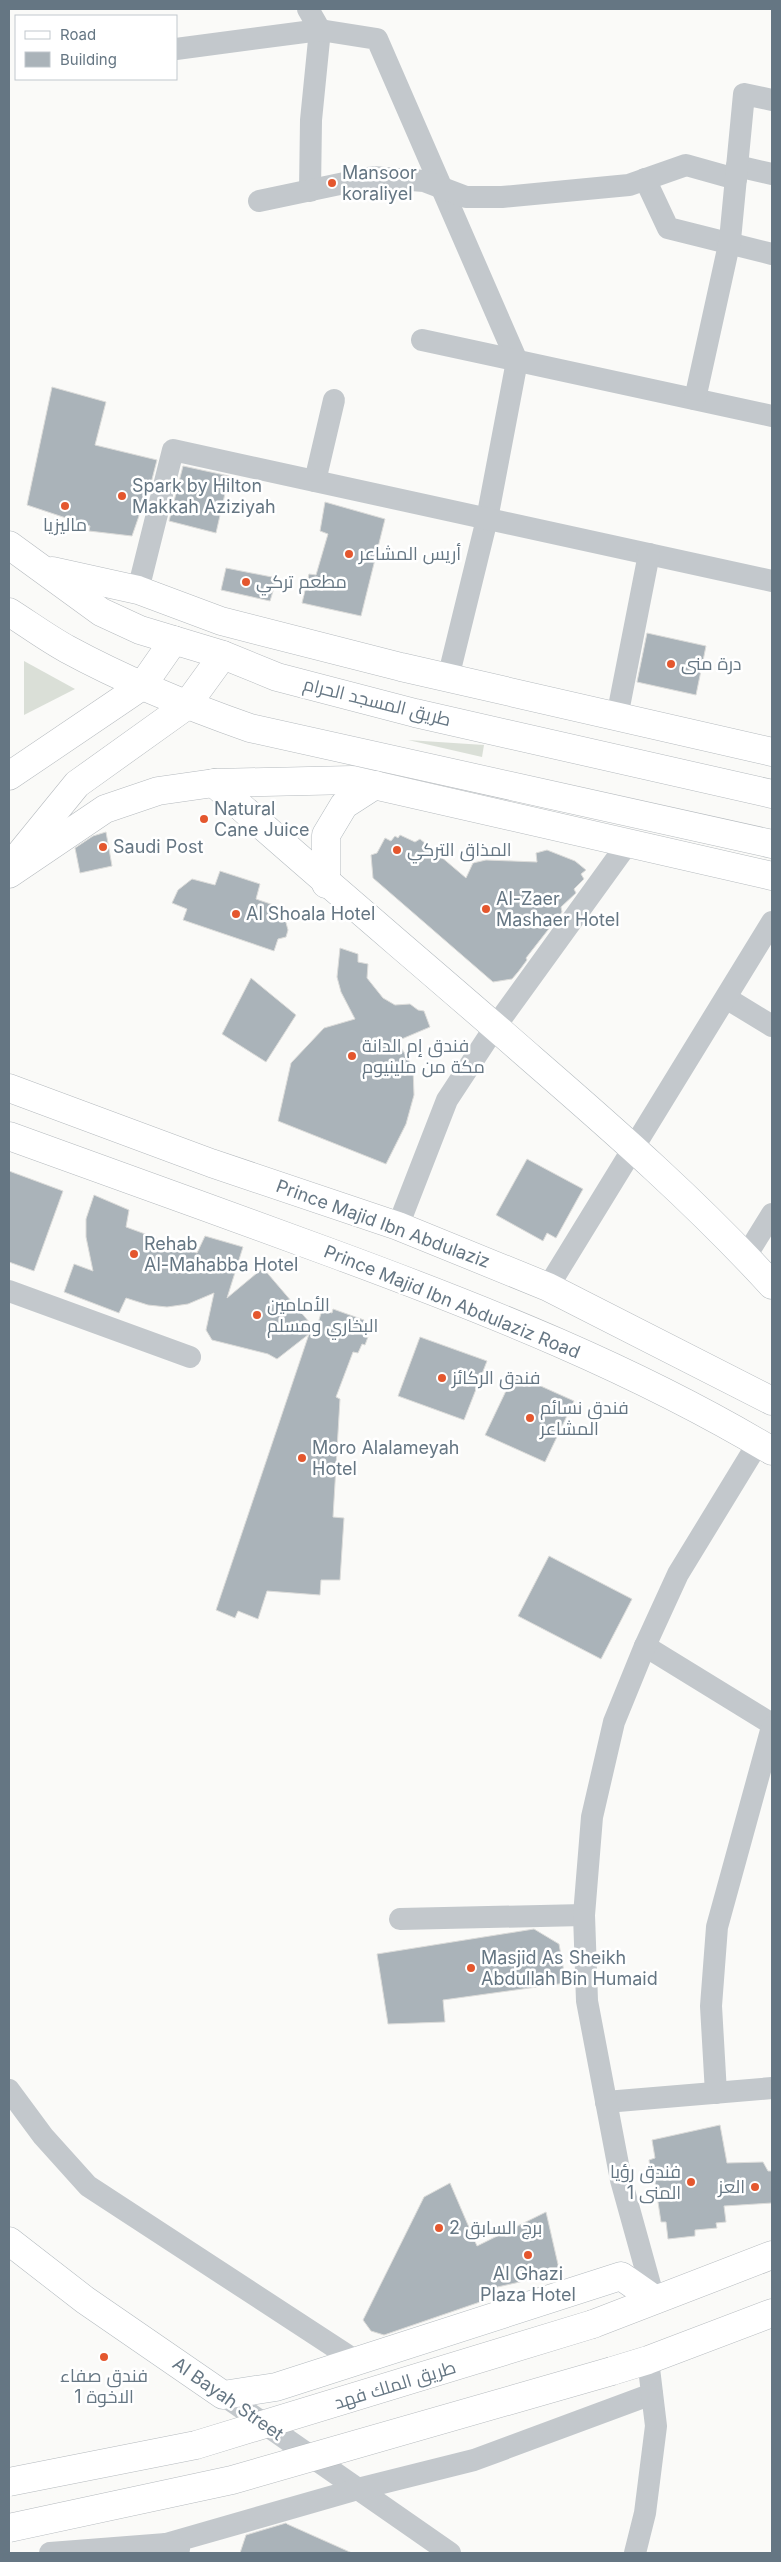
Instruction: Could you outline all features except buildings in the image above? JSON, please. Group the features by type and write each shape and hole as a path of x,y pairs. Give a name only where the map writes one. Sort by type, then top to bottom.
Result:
{"main road":[{"name":"طريق المسجد الحرام","path":"9,544 101,612 140,630 223,655 277,677 415,713 772,794"},
{"path":"43,569 138,590 221,621 448,678 772,752"},
{"path":"9,612 66,648 142,686 186,706 250,728 772,844"},
{"path":"9,776 142,686 174,640"},
{"path":"9,868 77,784 186,706 223,655"},
{"path":"9,874 106,809 158,791 214,783 352,780 772,876"},
{"path":"214,783 326,884 633,1147 746,1256 772,1285"},
{"path":"326,884 326,835 344,805 375,785"},
{"name":"Prince Majid Ibn Abdulaziz","path":"9,1088 211,1163 398,1226 548,1287 772,1401"},
{"name":"Prince Majid Ibn Abdulaziz Road","path":"9,1136 195,1203 530,1329 652,1386 765,1447"},
{"path":"195,1203 211,1163"},
{"name":"Al Bayah Street","path":"9,2241 85,2300 223,2395"},
{"name":"طريق الملك فهد","path":"9,2482 196,2445 592,2324 772,2255"},
{"path":"223,2395 276,2386 621,2276 654,2299"},
{"path":"9,2528 232,2480 648,2360 772,2313"}],"street":[{"path":"308,9 320,30 311,120 310,191"},
{"path":"178,49 320,30 377,39 517,361 487,519 448,678"},
{"path":"695,400 729,243 744,94 772,100"},
{"path":"260,201 373,177 424,181 466,197 502,197 629,185 686,165 736,172 772,174"},
{"path":"645,179 668,228 772,254"},
{"path":"422,340 772,416"},
{"path":"315,481 334,400"},
{"path":"138,590 173,450 772,581"},
{"path":"617,717 649,554"},
{"path":"398,1226 447,1100 495,1027 628,843"},
{"path":"548,1287 772,922"},
{"path":"726,998 772,1026"},
{"path":"746,1256 772,1214"},
{"path":"9,1291 190,1357"},
{"path":"654,2299 621,2180 587,2001 584,1915 592,1817 614,1722 645,1646 678,1574 765,1447"},
{"path":"645,1646 772,1726 717,1926 711,2006 716,2093"},
{"path":"400,1919 584,1915"},
{"path":"606,2102 772,2088"},
{"path":"9,2090 43,2136 88,2186 356,2361"},
{"path":"635,2553 645,2513 656,2426 648,2360"},
{"path":"50,2553 166,2544 358,2490 474,2460 652,2394"},
{"name":"Al Bayah Street","path":"223,2395 450,2553"},
{"path":"166,2544 189,2553"}],"shaded area":[{"path":"24,661 75,689 24,715"},
{"path":"408,740 484,745 482,757"}],"place":[{"name":"Mansoor koraliyel","path":"332,183"},
{"name":"Spark by Hilton Makkah Aziziyah","path":"122,496"},
{"name":"ماليزيا","path":"65,506"},
{"name":"أريس المشاعر","path":"349,554"},
{"name":"مطعم تركي","path":"246,582"},
{"name":"درة منى","path":"671,664"},
{"name":"Natural Cane Juice","path":"204,819"},
{"name":"Saudi Post","path":"103,847"},
{"name":"المذاق التركي","path":"397,850"},
{"name":"Al-Zaer Mashaer Hotel","path":"486,909"},
{"name":"Al Shoala Hotel","path":"236,914"},
{"name":"فندق إم الدانة مكة من ملينيوم","path":"352,1056"},
{"name":"Rehab Al-Mahabba Hotel","path":"134,1254"},
{"name":"الأمامين البخاري ومسلم","path":"257,1315"},
{"name":"فندق الركائز","path":"442,1378"},
{"name":"فندق نسائم المشاعر","path":"530,1418"},
{"name":"Moro Alalameyah Hotel","path":"302,1458"},
{"name":"Masjid As Sheikh Abdullah Bin Humaid","path":"471,1968"},
{"name":"فندق رؤيا المنى 1","path":"691,2182"},
{"name":"العز","path":"755,2187"},
{"name":"برج السابق 2","path":"439,2228"},
{"name":"Al Ghazi Plaza Hotel","path":"528,2255"},
{"name":"فندق صفاء الاخوة 1","path":"104,2357"}]}
